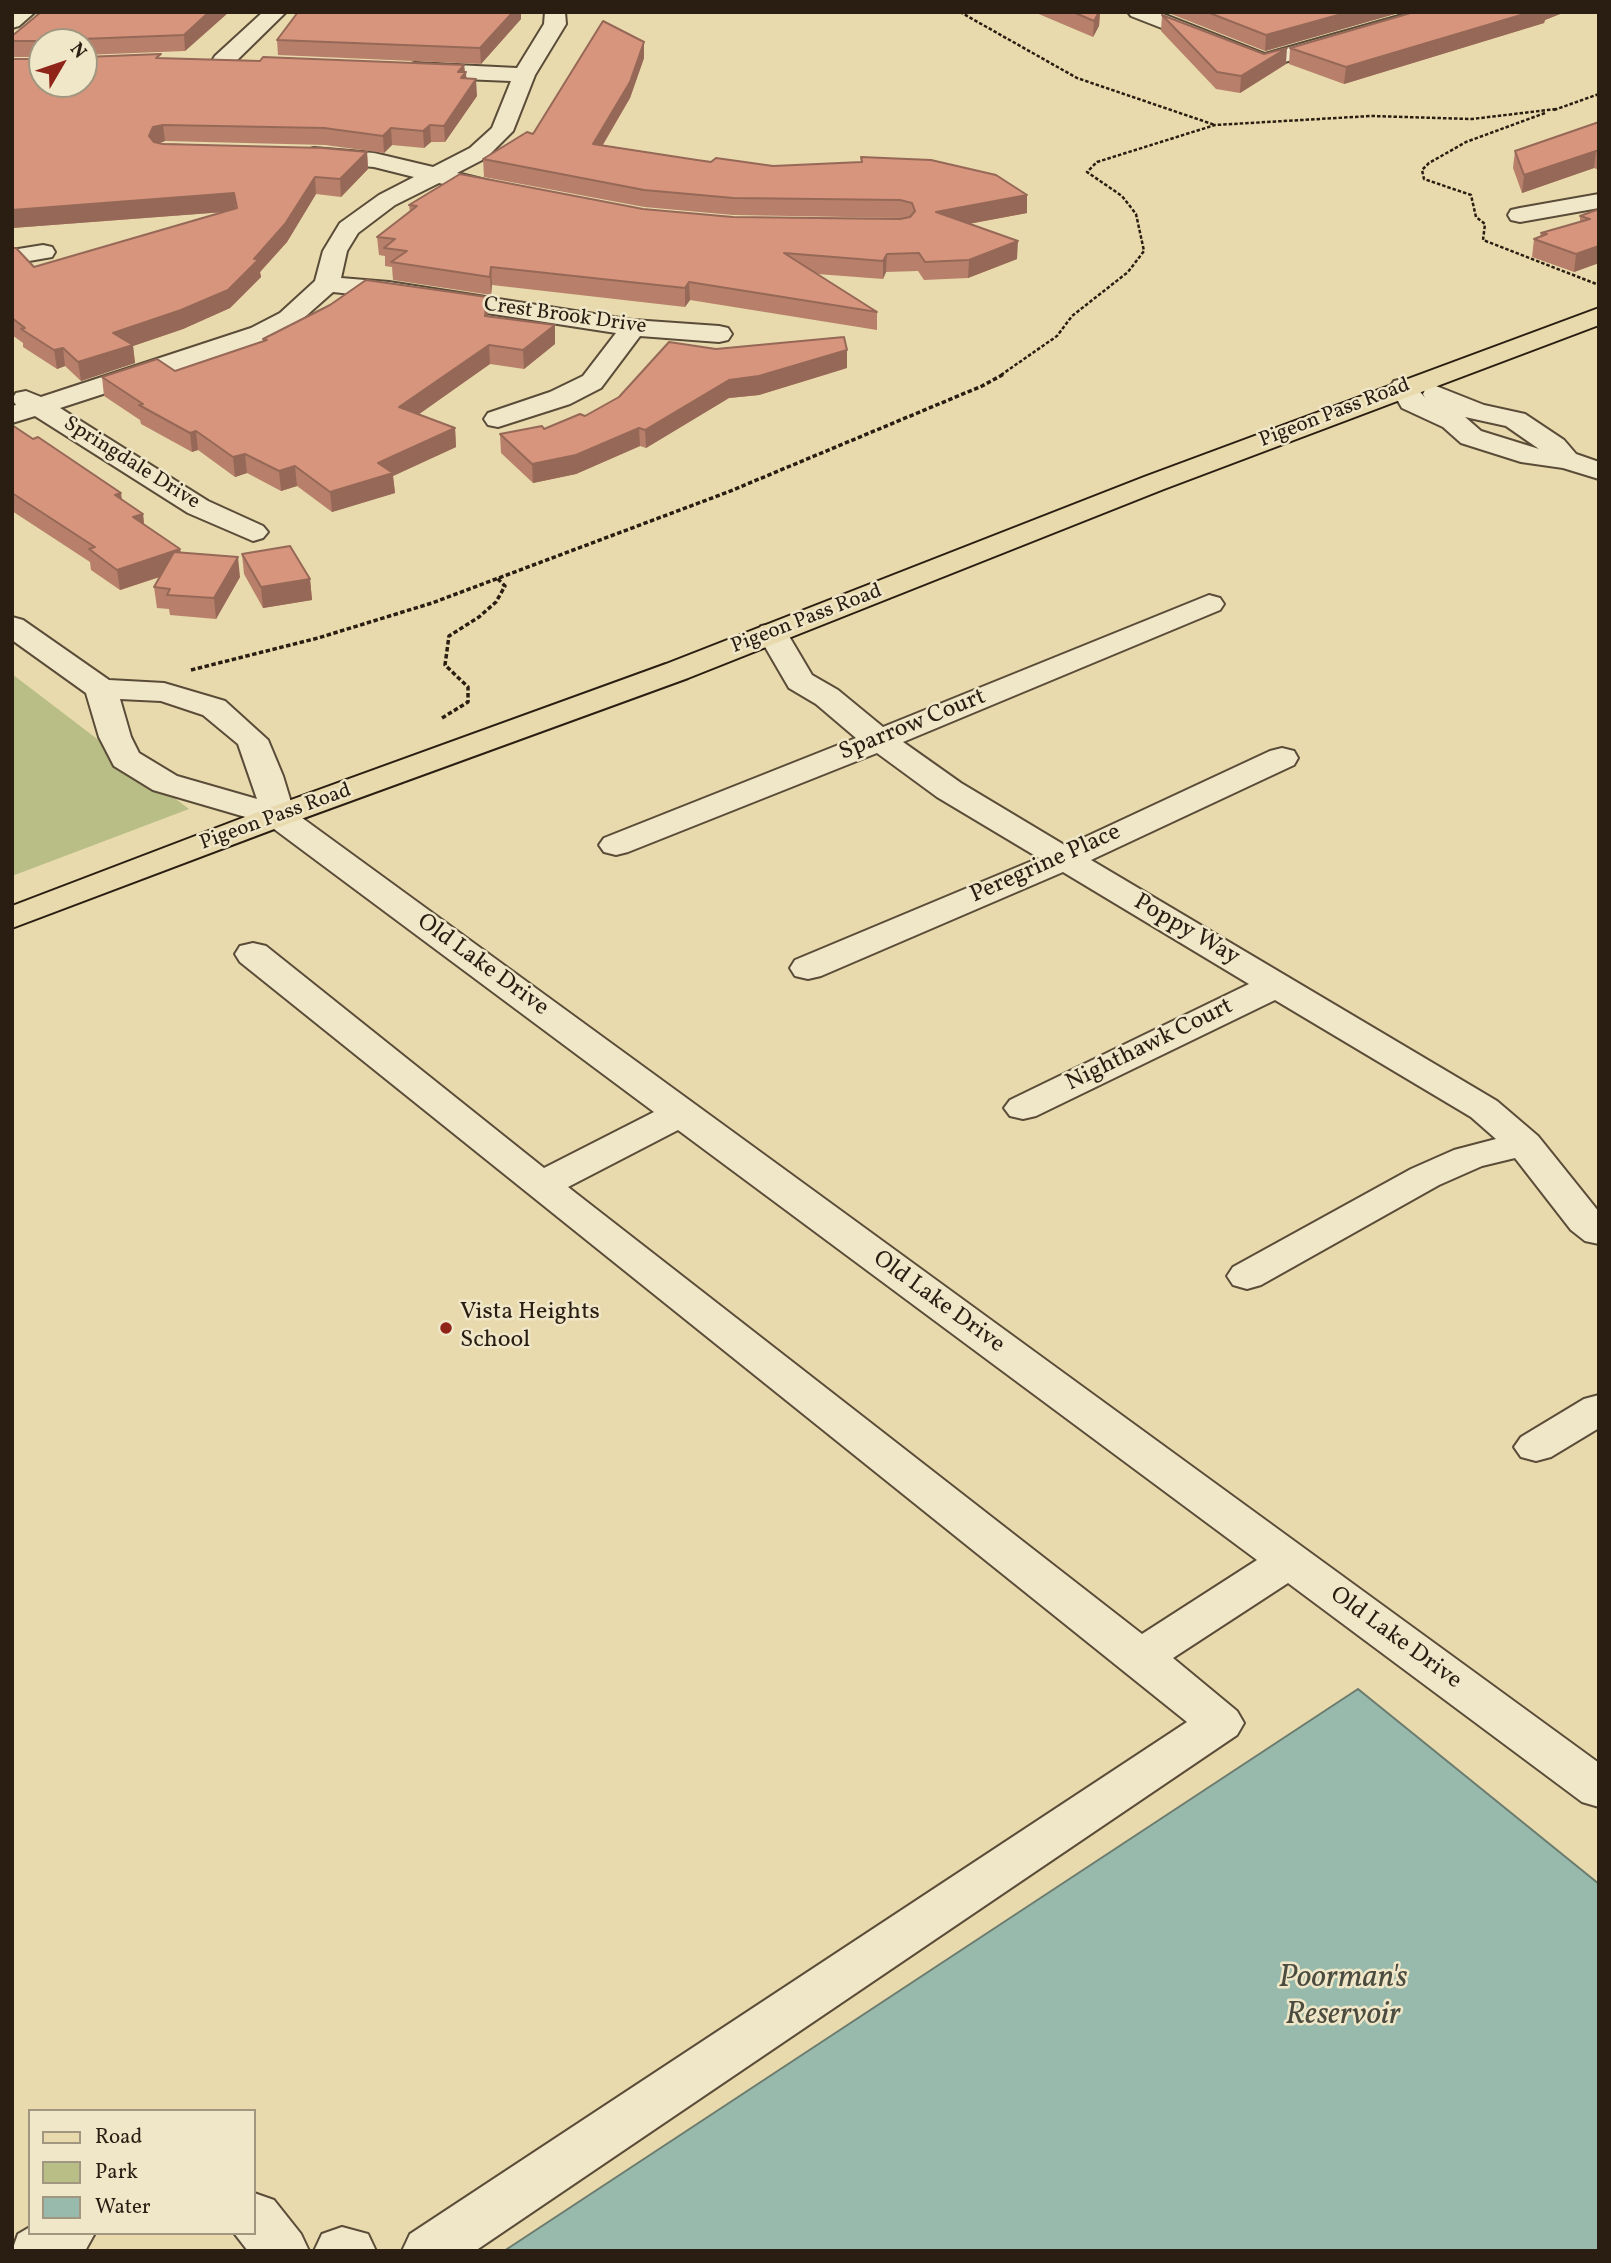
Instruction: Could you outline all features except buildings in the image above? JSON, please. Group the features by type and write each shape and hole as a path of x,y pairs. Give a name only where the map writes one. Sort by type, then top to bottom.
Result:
{"main road":[{"name":"Pigeon Pass Road","path":"12,918 278,816 463,751 1404,387 1599,316"}],"street":[{"path":"12,22 25,12"},
{"path":"251,62 213,61 276,12"},
{"path":"12,415 260,334 289,318 327,284 335,251 349,228 372,209 478,153 502,131 524,75 555,24 555,12"},
{"path":"1138,12 1264,61 1437,12"},
{"path":"387,69 524,75"},
{"path":"290,154 374,160 525,196"},
{"path":"1520,215 1599,201"},
{"path":"12,257 43,252"},
{"name":"Crest Brook Drive","path":"327,284 389,290 634,328 719,334"},
{"path":"498,419 560,398 592,382 634,328"},
{"path":"1404,387 1412,402 1453,421 1471,437 1531,456 1567,460 1599,471"},
{"name":"Springdale Drive","path":"12,390 198,507 253,532"},
{"path":"1567,460 1599,447"},
{"name":"Sparrow Court","path":"616,845 880,740 1209,604"},
{"path":"12,626 101,689 164,692 214,708 253,740 278,816"},
{"name":"Poppy Way","path":"772,633 800,681 827,697 842,712 949,790 1484,1109 1524,1143 1586,1221 1599,1232"},
{"path":"101,689 115,737 126,759 165,783 278,816"},
{"name":"Peregrine Place","path":"808,968 1063,860 1282,758"},
{"name":"Old Lake Drive","path":"278,816 1599,1789"},
{"path":"253,954 1220,1723 430,2251"},
{"name":"Nighthawk Court","path":"1023,1108 1276,985"},
{"path":"541,1185 681,1113"},
{"path":"1247,1276 1425,1177 1468,1158 1524,1143"},
{"path":"1536,1447 1599,1409"},
{"path":"1140,1657 1289,1561"},
{"path":"256,2220 281,2251"},
{"path":"38,2251 64,2235"},
{"path":"342,2251 348,2251"}],"path":[{"path":"960,12 1077,78 1215,125"},
{"path":"1599,94 1466,142 1429,163 1422,170 1424,178 1471,195 1476,217 1485,224 1483,240 1599,285"},
{"path":"189,671 318,638 432,603 728,492 982,386 1009,371 1058,336 1072,316 1128,272 1144,251 1136,214 1122,196 1087,172 1097,162 1215,125 1371,116 1472,120 1556,110"},
{"path":"442,718 468,702 468,687 445,665 449,636 479,617 496,602 505,586 497,578"}],"green space":[{"path":"12,674 189,809 12,876"}],"water":[{"name":"Poorman's Reservoir","path":"1358,1689 1599,1884 1599,2251 504,2251"}],"place":[{"name":"Vista Heights School","path":"446,1328"}]}
